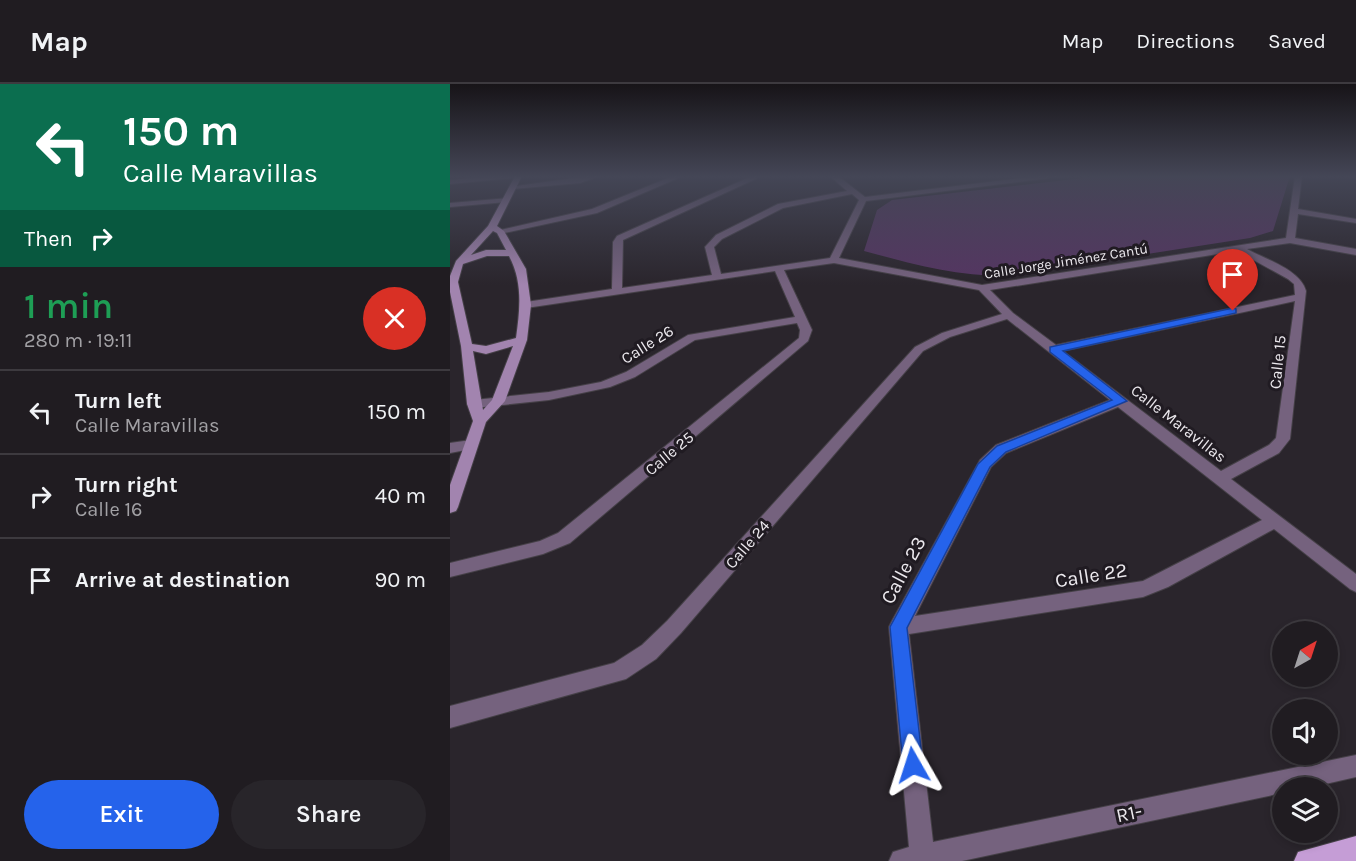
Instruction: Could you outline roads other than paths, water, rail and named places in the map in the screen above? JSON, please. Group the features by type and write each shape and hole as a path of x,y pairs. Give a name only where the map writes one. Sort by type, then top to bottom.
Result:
{"main road":[{"path":"1307,861 1356,849"}],"street":[{"path":"480,421 474,404 467,346 451,283 459,263 496,229 502,212"},
{"path":"496,229 587,212"},
{"path":"617,291 617,242 620,238 678,212"},
{"path":"717,276 709,247 719,237 768,212"},
{"path":"834,260 856,212"},
{"path":"1290,240 1295,212"},
{"path":"1303,212 1356,221"},
{"path":"450,507 480,421 498,401 521,340 526,305 521,269 496,229"},
{"name":"Calle Jorge Jiménez Cantú","path":"526,305 834,260 982,288 1290,240 1356,252"},
{"path":"1054,349 1300,297 1299,283 1238,248"},
{"path":"459,263 486,253 513,253"},
{"path":"778,267 802,319"},
{"name":"Calle Maravillas","path":"982,288 1009,315 1356,585"},
{"name":"Calle 15","path":"1220,478 1274,448 1283,439 1300,297"},
{"name":"Calle 24","path":"450,717 618,672 649,652 674,627 919,349 946,334 1009,315"},
{"name":"Calle 26","path":"474,404 613,382 630,375 680,342 692,337 802,319"},
{"name":"Calle 25","path":"450,570 543,547 580,528 804,339 806,330 802,319"},
{"path":"467,346 486,350 521,340"},
{"name":"Calle 23","path":"912,859 899,627 985,464 1001,449 1121,401"},
{"path":"450,448 471,445"},
{"name":"Calle 22","path":"899,627 1143,589 1162,582 1275,521"},
{"name":"R1-","path":"912,859 1356,766"}]}
